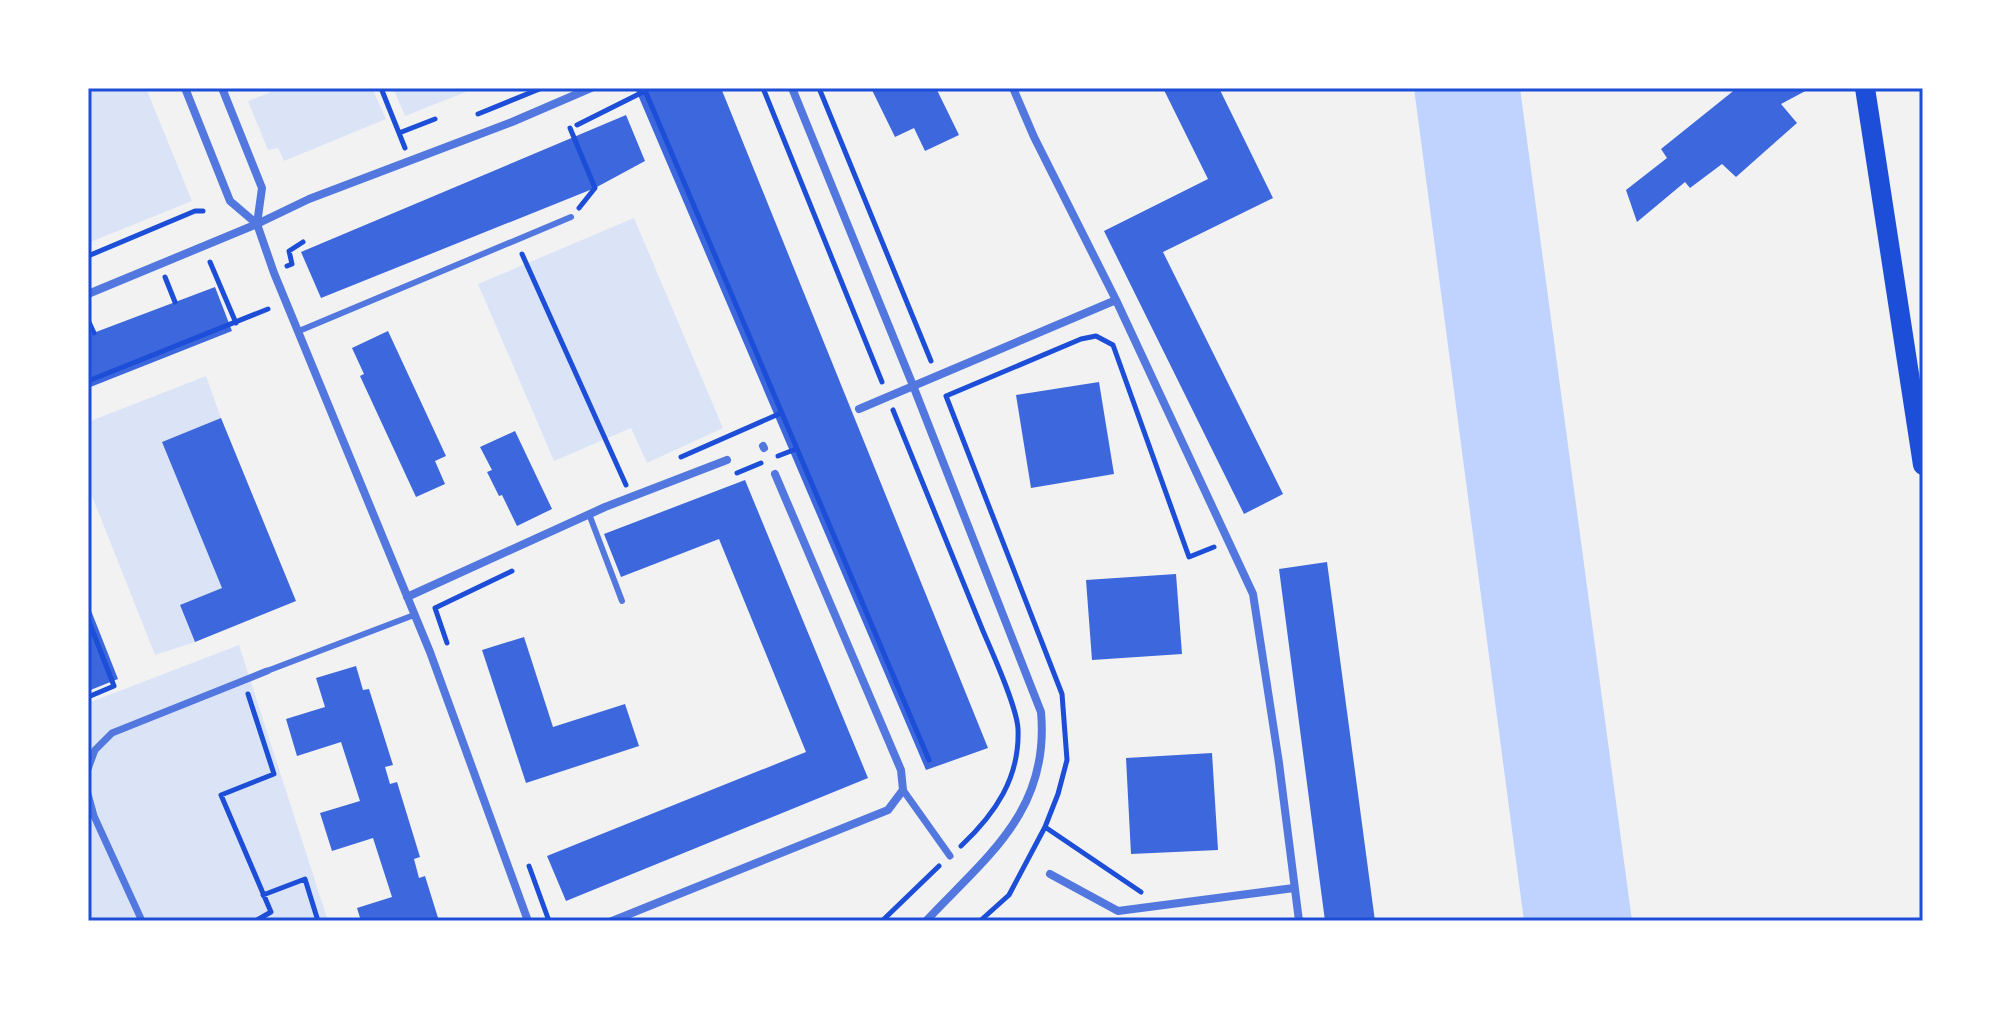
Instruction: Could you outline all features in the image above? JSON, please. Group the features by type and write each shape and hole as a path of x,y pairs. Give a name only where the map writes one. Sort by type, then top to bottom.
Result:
{"main road":[{"path":"1865,88 1923,465"}],"street":[{"path":"185,88 230,201 257,224"},
{"path":"222,88 262,188 257,224 274,273 430,652 528,921"},
{"path":"88,294 257,224 309,199 591,88"},
{"path":"792,88 1041,712 1043,740 1038,769 1028,801 1014,827 926,921"},
{"path":"1013,88 1253,594 1299,921"},
{"path":"859,409 1116,300"},
{"path":"407,597 589,514 727,460"},
{"path":"775,474 901,770 903,790 950,856"},
{"path":"88,769 95,750 112,733 267,671"},
{"path":"612,921 888,810 903,790"},
{"path":"88,794 94,816 142,921"},
{"path":"1050,874 1118,911 1294,888"}],"lane":[{"path":"299,331 571,217"},
{"path":"589,514 622,601"},
{"path":"267,671 414,615"}],"path":[{"path":"381,88 411,160"},
{"path":"763,88 998,666 1018,727 1016,763 1004,797 981,827 882,921"},
{"path":"571,217 595,188 573,126 644,90 929,760"},
{"path":"399,133 435,119"},
{"path":"88,256 195,211 203,211"},
{"path":"515,240 631,497"},
{"path":"210,262 236,323"},
{"path":"160,265 175,302"},
{"path":"88,381 268,309"},
{"path":"88,320 94,333"},
{"path":"946,396 1081,339 1096,336 1113,345 1189,557 1216,547 1221,559"},
{"path":"719,440 781,413"},
{"path":"779,455 796,449"},
{"path":"88,619 114,686 88,697"},
{"path":"244,680 274,774 221,795 271,912 255,921"},
{"path":"1045,827 1141,892 1156,890"},
{"path":"263,895 305,879 318,921"}],"shaded area":[{"path":"88,88 146,88 192,201 88,243"},
{"path":"281,88 372,88 386,119 284,161 278,148 268,150 248,101"},
{"path":"393,88 476,88 405,116"},
{"path":"634,218 723,428 647,463 631,428 554,461 478,284"},
{"path":"206,376 221,418 162,442 222,588 180,606 195,642 155,655 88,486 88,422"},
{"path":"239,645 328,921 88,921 88,703"}],"water":[{"path":"1414,88 1520,88 1632,921 1524,921"}],"building":[{"path":"635,88 721,88 988,748 926,770"},
{"path":"871,88 936,88 959,135 925,151 914,128 895,137"},
{"path":"1163,88 1219,88 1273,198 1163,252 1283,494 1244,514 1104,231 1208,179"},
{"path":"1737,88 1811,88 1781,104 1797,123 1736,177 1722,164 1690,188 1685,182 1637,222 1626,190 1667,158 1661,149"},
{"path":"626,115 645,161 595,188 321,298 301,252"},
{"path":"215,287 232,331 88,388 88,335"},
{"path":"388,331 446,456 435,461 445,484 416,497 360,376 364,374 352,348"},
{"path":"1099,382 1114,474 1031,488 1016,395"},
{"path":"221,418 296,601 195,642 180,605 222,588 162,442"},
{"path":"515,431 552,509 517,526 487,472 492,470 480,447"},
{"path":"745,480 868,778 566,901 547,856 806,752 719,539 621,577 604,534"},
{"path":"1327,562 1375,921 1325,921 1279,569"},
{"path":"1176,574 1182,654 1092,660 1086,580"},
{"path":"88,603 118,679 88,691"},
{"path":"524,637 553,727 625,704 639,746 526,783 482,650"},
{"path":"356,666 363,690 369,689 393,765 385,767 390,784 397,782 420,857 414,859 419,878 425,876 439,921 361,921 357,908 392,897 373,838 332,851 320,813 360,801 341,742 297,756 286,719 325,707 316,678"},
{"path":"1212,753 1218,850 1131,854 1126,758"}]}
